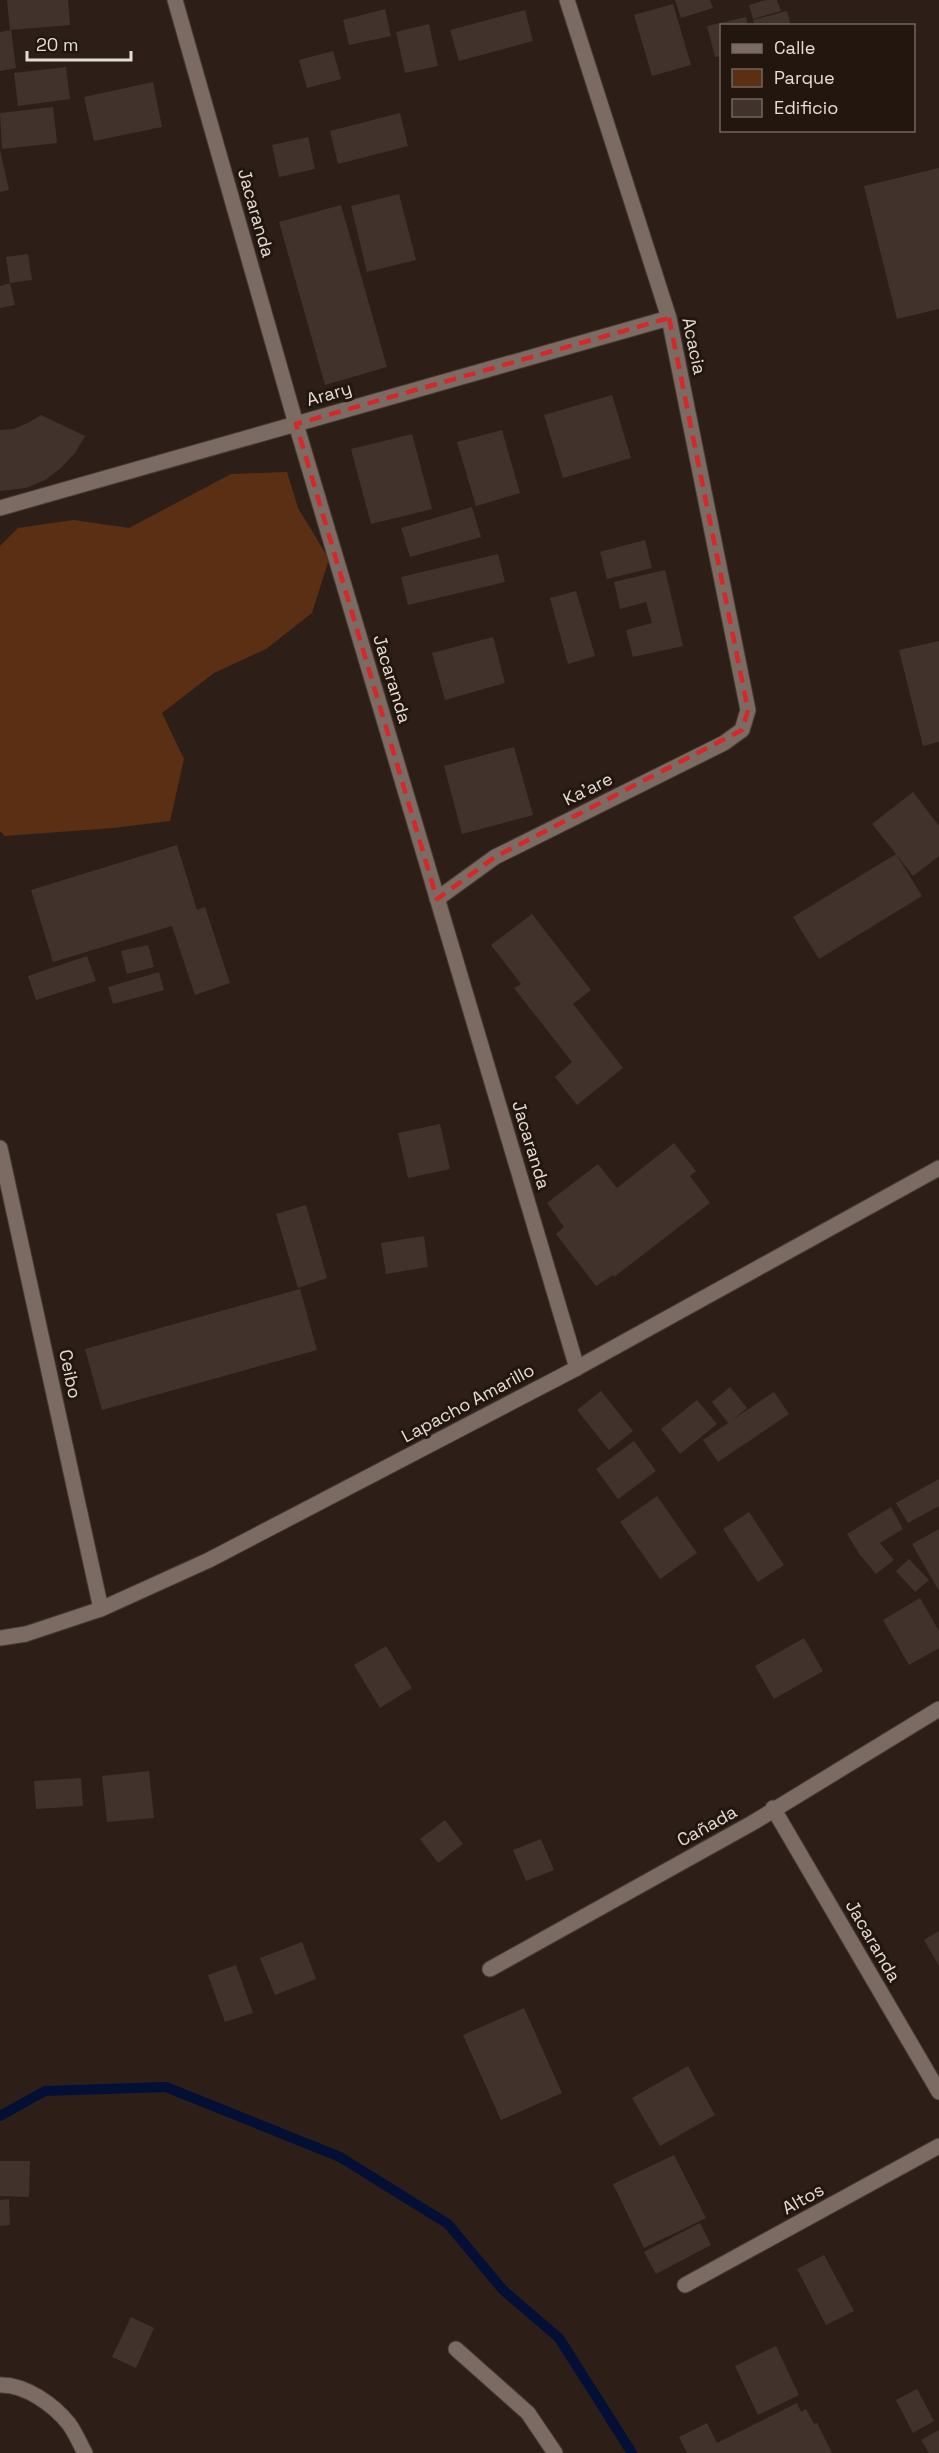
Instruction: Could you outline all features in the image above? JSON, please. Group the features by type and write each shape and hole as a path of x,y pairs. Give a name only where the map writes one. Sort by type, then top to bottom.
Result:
{"street":[{"name":"Jacaranda","path":"175,0 296,424 577,1368"},
{"name":"Acacia","path":"567,0 669,318 748,710"},
{"name":"Arary","path":"0,508 669,318"},
{"name":"Ka'are","path":"437,899 495,857 724,743 742,730 748,710"},
{"name":"Ceibo","path":"0,1148 101,1609"},
{"name":"Lapacho Amarillo","path":"0,1638 26,1634 101,1609 209,1560 577,1368 939,1168"},
{"name":"Cañada","path":"490,1969 754,1822 773,1808 939,1709"},
{"name":"Jacaranda","path":"773,1808 939,2092"},
{"name":"Altos","path":"685,2285 939,2146"},
{"path":"456,2349 528,2413 555,2453"},
{"path":"0,2385 17,2386 53,2408 69,2424 85,2453"}],"highlighted area":[{"path":"669,318 748,710 742,730 495,857 437,899 296,424"}],"green space":[{"path":"287,472 298,508 329,559 312,613 266,649 214,673 162,713 184,759 170,821 113,828 5,836 0,831 0,546 18,528 73,520 129,528 231,474"}],"building":[{"path":"7,0 68,0 70,25 10,30"},
{"path":"675,0 710,0 713,8 681,18"},
{"path":"766,0 777,0 781,11 753,19 749,5"},
{"path":"673,4 691,65 652,76 634,15"},
{"path":"385,9 391,36 349,45 343,20"},
{"path":"525,10 533,41 459,61 450,30"},
{"path":"787,11 790,24 754,24 753,20"},
{"path":"746,17 748,24 720,24 720,56 715,57 707,26"},
{"path":"429,24 438,66 405,73 396,32"},
{"path":"11,30 16,68 0,71 0,32"},
{"path":"333,51 341,79 307,88 299,60"},
{"path":"66,67 70,99 18,106 14,73"},
{"path":"153,82 162,127 94,141 84,97"},
{"path":"53,107 57,143 2,149 0,113"},
{"path":"400,113 408,146 338,164 330,131"},
{"path":"308,137 315,169 279,177 272,145"},
{"path":"0,150 9,190 0,192"},
{"path":"939,168 939,309 897,319 864,186"},
{"path":"399,194 416,260 367,272 351,206"},
{"path":"341,205 387,367 325,385 279,222"},
{"path":"28,254 32,280 10,283 6,257"},
{"path":"10,283 15,305 0,308 0,286"},
{"path":"612,395 631,458 563,478 544,415"},
{"path":"41,415 85,436 75,453 45,480 26,488 0,491 0,430 13,429"},
{"path":"502,430 520,493 476,506 457,442"},
{"path":"412,434 432,509 371,524 351,449"},
{"path":"472,507 481,537 410,557 401,528"},
{"path":"645,540 652,568 607,579 600,552"},
{"path":"498,554 505,582 408,605 401,577"},
{"path":"665,570 683,646 633,657 626,630 652,623 646,602 620,609 614,582"},
{"path":"576,591 595,656 568,664 550,598"},
{"path":"493,637 505,683 445,700 432,653"},
{"path":"939,641 939,742 923,746 899,650"},
{"path":"514,747 533,815 462,834 444,766"},
{"path":"913,792 939,826 939,856 913,876 872,824"},
{"path":"177,845 197,910 205,907 230,983 195,995 172,926 53,962 31,890"},
{"path":"896,854 922,896 819,959 793,917"},
{"path":"532,914 591,990 573,1004 623,1068 577,1105 555,1077 572,1062 514,988 521,984 491,945"},
{"path":"148,945 154,967 127,974 121,951"},
{"path":"87,956 96,981 36,1000 28,976"},
{"path":"159,972 164,990 113,1004 108,987"},
{"path":"440,1124 450,1169 408,1178 398,1133"},
{"path":"674,1143 696,1171 690,1176 710,1203 614,1277 613,1275 596,1286 556,1234 564,1227 547,1203 598,1164 617,1188"},
{"path":"306,1205 327,1278 298,1288 276,1214"},
{"path":"424,1236 428,1267 386,1274 381,1243"},
{"path":"300,1289 317,1350 102,1410 85,1349"},
{"path":"730,1387 747,1408 732,1420 774,1392 789,1414 718,1462 703,1440 728,1423 712,1402"},
{"path":"601,1391 633,1431 609,1450 577,1410"},
{"path":"697,1400 717,1424 680,1454 661,1429"},
{"path":"634,1441 656,1471 618,1499 596,1469"},
{"path":"939,1479 939,1506 908,1523 896,1503"},
{"path":"657,1496 697,1553 660,1579 620,1522"},
{"path":"891,1507 903,1529 880,1543 894,1560 876,1574 860,1555 847,1534"},
{"path":"749,1512 784,1565 758,1582 723,1529"},
{"path":"939,1529 939,1591 912,1544"},
{"path":"909,1559 929,1580 915,1592 896,1571"},
{"path":"920,1598 939,1631 939,1648 909,1665 883,1620"},
{"path":"804,1638 823,1671 774,1699 755,1666"},
{"path":"386,1646 412,1688 380,1708 354,1665"},
{"path":"149,1771 154,1818 107,1822 102,1776"},
{"path":"81,1778 83,1806 36,1809 34,1781"},
{"path":"445,1820 463,1844 438,1863 420,1839"},
{"path":"541,1839 554,1870 526,1881 513,1850"},
{"path":"939,1931 939,1966 924,1940"},
{"path":"302,1942 316,1979 275,1995 260,1958"},
{"path":"236,1965 253,2013 225,2022 208,1975"},
{"path":"524,2008 562,2093 501,2120 463,2035"},
{"path":"688,2066 715,2115 660,2146 632,2098"},
{"path":"674,2155 706,2218 644,2248 613,2184"},
{"path":"0,2161 30,2161 29,2197 0,2196"},
{"path":"9,2199 10,2225 0,2226 0,2200"},
{"path":"700,2223 711,2245 656,2274 644,2252"},
{"path":"824,2255 854,2311 826,2325 797,2269"},
{"path":"131,2317 154,2328 136,2368 112,2357"},
{"path":"776,2346 799,2395 758,2415 735,2366"},
{"path":"917,2389 934,2421 913,2433 896,2400"},
{"path":"797,2403 801,2412 806,2409 814,2424 817,2423 832,2453 687,2453 679,2437 707,2423 717,2443"},
{"path":"939,2430 939,2453 929,2453 921,2440"}],"waterway":[{"path":"0,2116 45,2091 166,2087 340,2157 448,2224 503,2290 559,2338 632,2453"}]}
